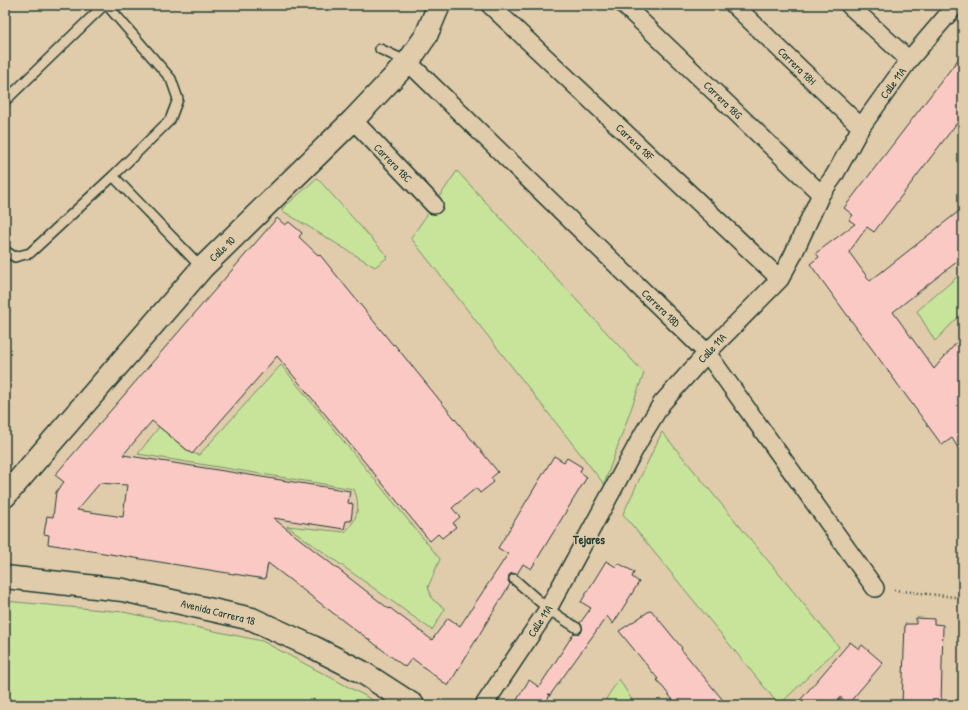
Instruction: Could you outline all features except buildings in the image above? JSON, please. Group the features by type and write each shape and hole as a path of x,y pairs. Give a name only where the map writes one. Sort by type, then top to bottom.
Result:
{"street":[{"name":"Calle 10","path":"5,496 202,268 353,120 408,62 426,36 439,5"},
{"name":"Carrera 18F","path":"490,5 780,279"},
{"name":"Carrera 18G","path":"624,5 821,194"},
{"name":"Carrera 18H","path":"734,5 861,127"},
{"path":"850,5 909,60"},
{"name":"Calle 11A","path":"484,705 548,609 643,434 662,403 780,279 792,258 821,194 834,176 861,127 909,60 956,5"},
{"name":"Carrera 18D","path":"408,62 708,353 875,588"},
{"name":"Carrera 18C","path":"353,120 434,205"},
{"name":"Avenida Carrera 18","path":"5,577 123,590 252,618 362,672 413,705"}],"lane":[{"path":"5,101 106,5 171,79 178,99 170,120 30,254 15,257 5,250"},
{"path":"380,49 408,62"},
{"path":"113,176 202,268"},
{"path":"514,579 548,609 577,628"}],"path":[{"path":"875,588 963,598"}],"green space":[{"path":"457,171 644,373 604,484 411,238"},
{"path":"317,178 388,257 375,267 281,210"},
{"path":"963,272 963,312 935,341 917,311"},
{"path":"281,365 440,559 428,587 432,599 445,609 432,630 287,526 345,532 353,522 357,512 358,507 354,489 138,454 159,427 189,452 199,455"},
{"path":"662,432 839,647 779,705 623,514"},
{"path":"5,601 123,612 262,641 369,698 379,705 5,705"},
{"path":"619,679 635,705 615,705 606,699"}],"district":[{"name":"Tejares","path":"589,539"}]}
